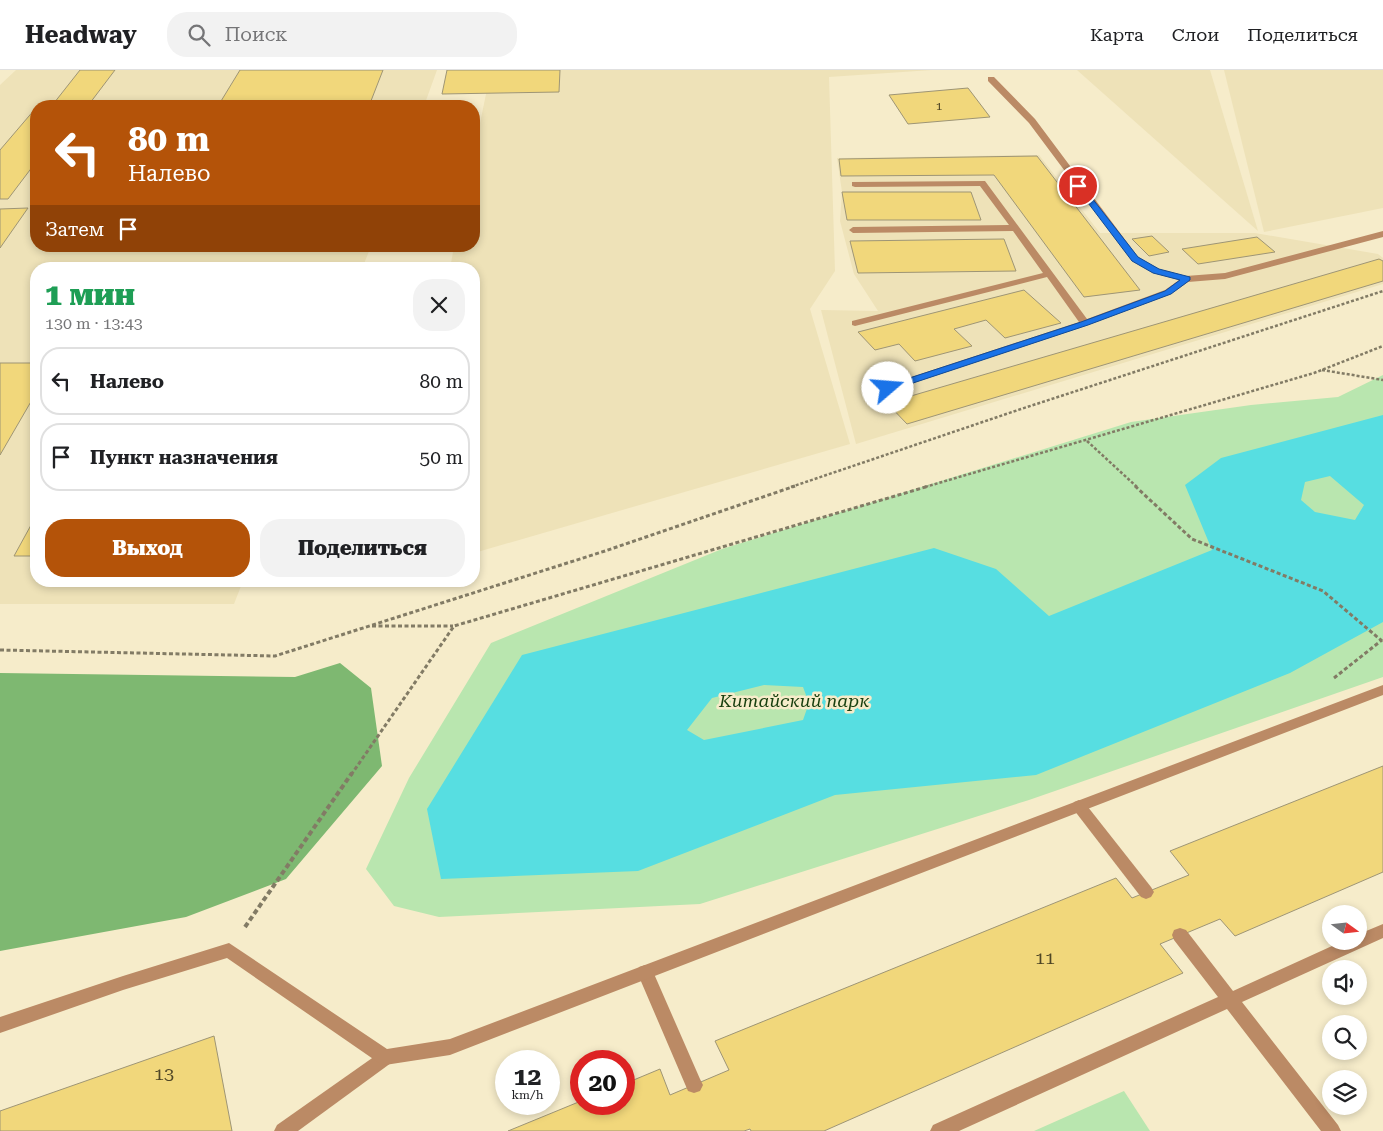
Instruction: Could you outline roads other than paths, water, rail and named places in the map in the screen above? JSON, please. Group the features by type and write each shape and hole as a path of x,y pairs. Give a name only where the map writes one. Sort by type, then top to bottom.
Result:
{"street":[{"path":"991,79 1032,121 1135,259 1156,271 1186,279 1225,276 1383,234"},
{"path":"855,184 982,183 1085,324"},
{"path":"853,230 1015,228"},
{"path":"855,323 1049,274"},
{"path":"888,388 1085,324 1168,292 1186,279"},
{"path":"283,1131 385,1058 450,1047 1383,690"},
{"path":"1080,806 1146,892"},
{"path":"939,1131 1383,932"},
{"path":"1180,935 1332,1131"},
{"path":"0,1025 123,983 229,950 385,1058"},
{"path":"645,972 694,1085"}],"water":[{"name":"Китайский парк","path":"1383,415 1383,622 1290,673 1036,775 835,795 638,871 441,879 427,809 522,655 934,548 996,569 1049,616 1212,550 1185,485 1221,458","holes":["1330,476 1364,505 1355,520 1315,512 1301,500 1305,482","764,685 803,687 809,703 803,720 704,740 687,730 712,698"]}]}
